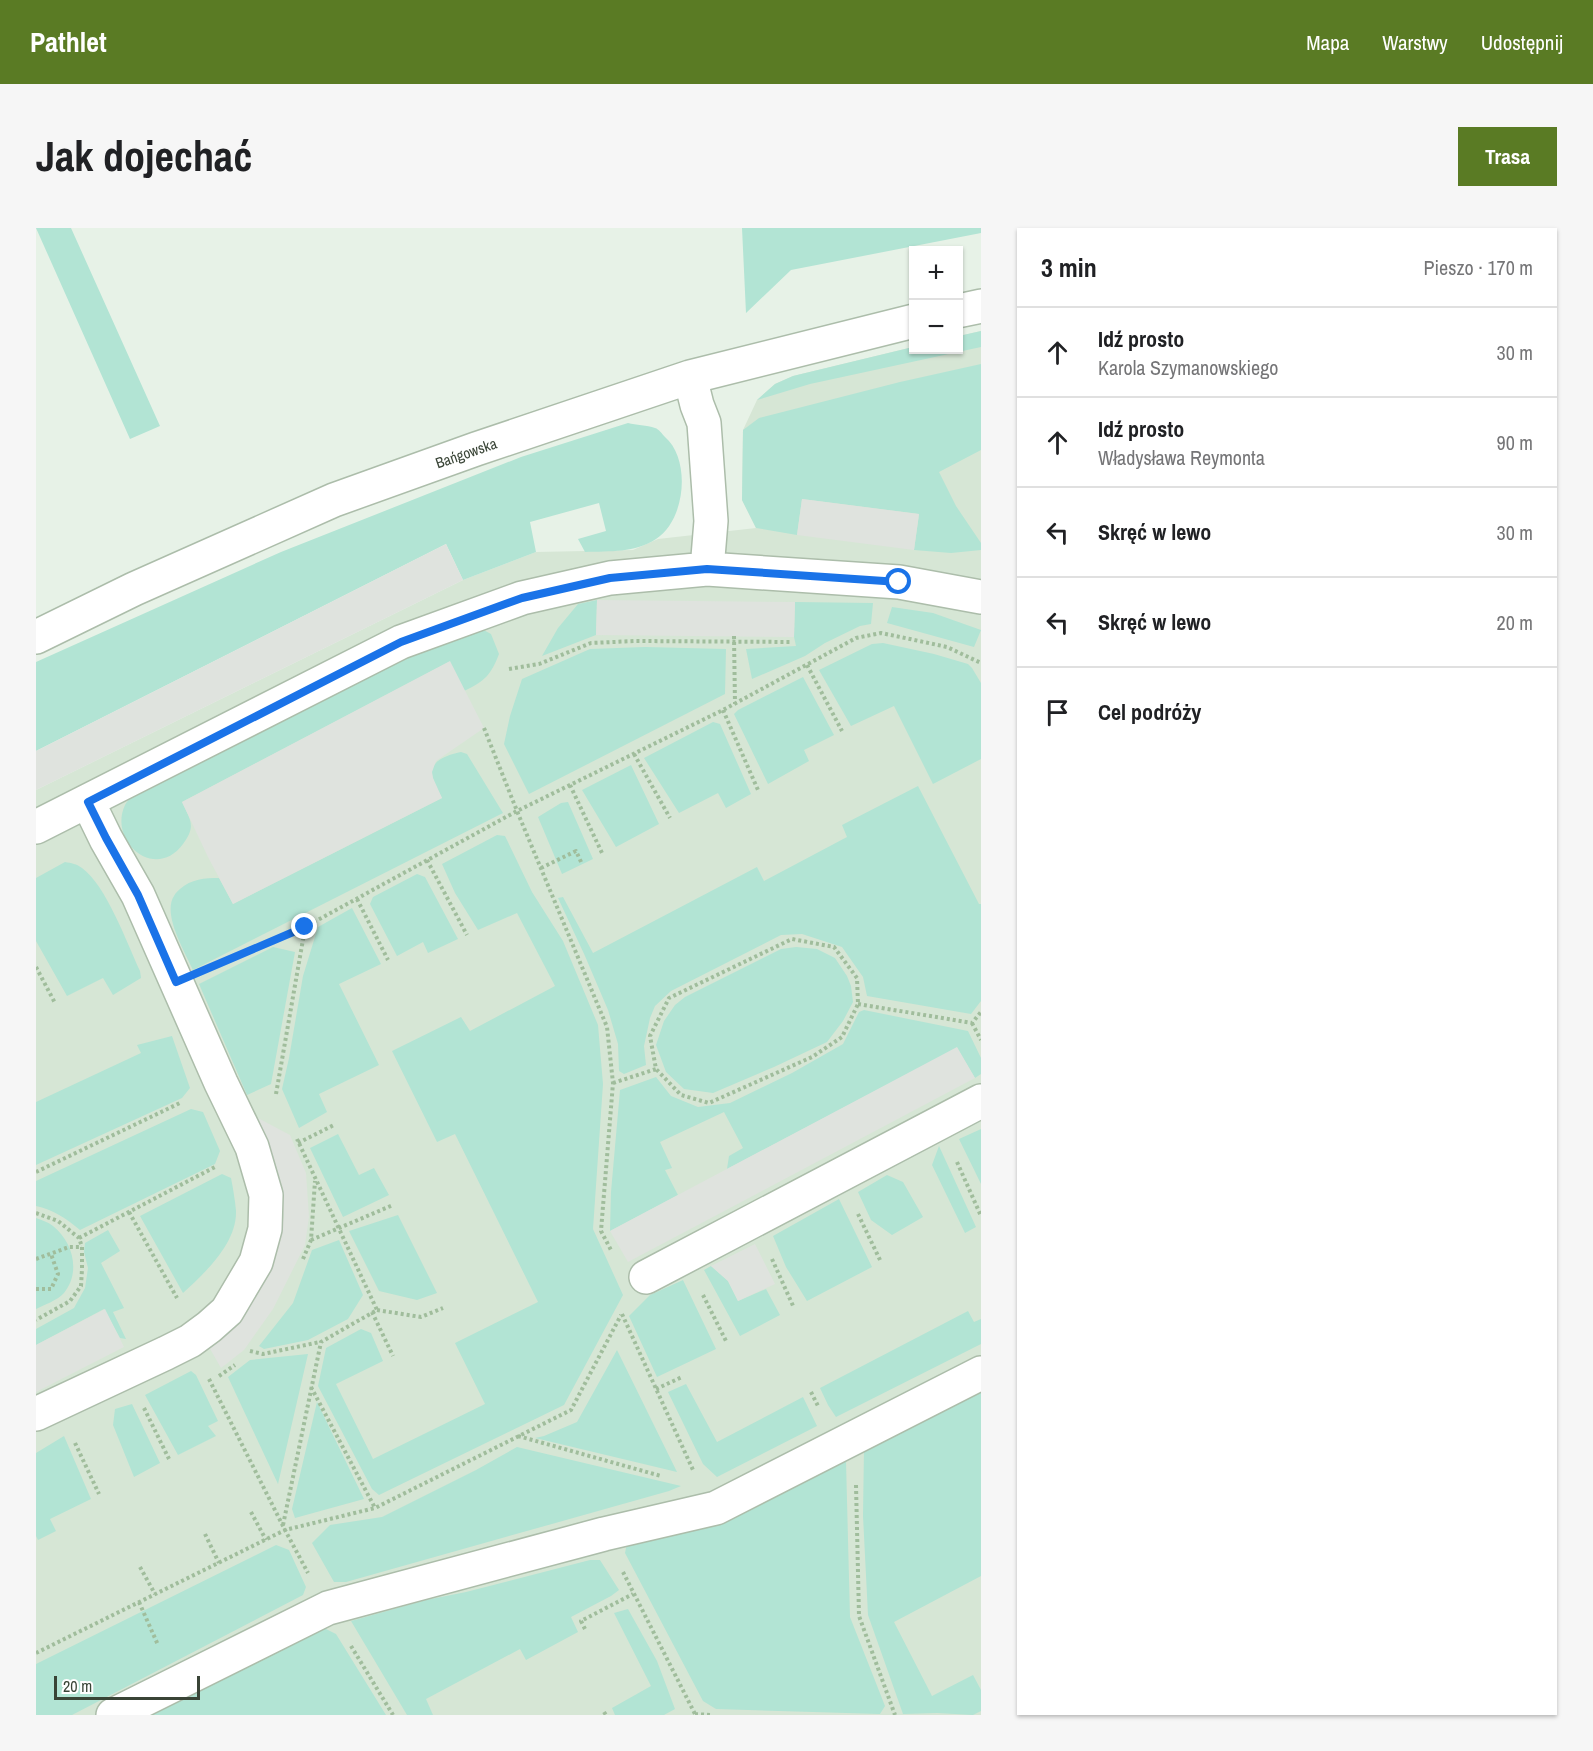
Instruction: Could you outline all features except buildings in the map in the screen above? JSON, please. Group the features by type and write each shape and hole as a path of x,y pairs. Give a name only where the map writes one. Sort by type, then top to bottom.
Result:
{"street":[{"path":"963,310 981,306"},
{"name":"Bańgowska","path":"36,637 134,589 334,500 476,449 690,377 909,322"},
{"path":"690,377 704,423 711,521 707,569"},
{"path":"36,827 401,642 522,598 610,578 707,569 899,582 981,597"},
{"path":"36,1414 194,1338 227,1311 256,1262 265,1229 266,1195 252,1148 138,895 88,802"},
{"path":"646,1277 981,1101"},
{"path":"113,1715 328,1608 604,1534 708,1497 981,1373"}],"path":[{"path":"176,982 305,927 517,811 735,704 856,638 881,633 947,648 981,663"},
{"path":"734,636 735,704"},
{"path":"508,669 539,664 591,643 790,642"},
{"path":"807,664 842,731"},
{"path":"723,710 758,790"},
{"path":"484,728 607,1027 613,1083 601,1231 615,1259"},
{"path":"634,754 670,818"},
{"path":"570,785 602,853"},
{"path":"541,868 576,851 582,864"},
{"path":"427,860 467,935"},
{"path":"357,899 388,960"},
{"path":"280,1103 275,1093 305,927"},
{"path":"792,939 834,947 857,978 858,1004 842,1037 812,1057 709,1103 681,1095 656,1069 650,1036 669,998 792,939"},
{"path":"36,967 55,1003"},
{"path":"858,1004 972,1023"},
{"path":"972,1023 981,1012"},
{"path":"972,1023 981,1040"},
{"path":"613,1083 656,1069"},
{"path":"36,1172 221,1083"},
{"path":"940,1123 981,1216"},
{"path":"298,1143 334,1125"},
{"path":"294,1133 377,1310"},
{"path":"79,1238 252,1148"},
{"path":"839,1177 881,1262"},
{"path":"311,1240 393,1205"},
{"path":"129,1212 194,1338 284,1528 328,1608 393,1715"},
{"path":"36,1213 58,1221 79,1238 82,1247 81,1286 70,1301 36,1320"},
{"path":"755,1221 794,1308"},
{"path":"36,1259 69,1247 82,1247"},
{"path":"36,1289 51,1289 58,1274 51,1254"},
{"path":"685,1257 727,1342"},
{"path":"36,1653 266,1540 284,1528 375,1508 571,1410 621,1315 646,1277"},
{"path":"250,1352 263,1354 321,1342 377,1310 421,1317 443,1308"},
{"path":"372,1312 393,1356"},
{"path":"621,1315 708,1497"},
{"path":"284,1528 321,1342"},
{"path":"656,1389 682,1377"},
{"path":"311,1387 375,1508"},
{"path":"142,1402 169,1459"},
{"path":"517,1436 708,1497"},
{"path":"72,1437 99,1494"},
{"path":"856,1478 859,1617 895,1715"},
{"path":"251,1512 266,1540"},
{"path":"205,1534 219,1563"},
{"path":"604,1534 694,1714 711,1715"},
{"path":"140,1567 155,1594"},
{"path":"585,1629 581,1621 633,1594"}],"shaded area":[{"path":"36,228 71,228 160,426 130,439"},
{"path":"742,228 981,228 981,233 791,270 746,313"},
{"path":"981,331 981,1715 36,1715 36,790 463,580 536,552 633,550 658,539 756,528 742,500 743,430 757,400 775,384 793,376 909,348 909,354 963,354 963,335"},
{"path":"981,331 981,347 963,351 963,335"},
{"path":"909,348 909,354 949,354 810,384 757,400 775,384 793,376"},
{"path":"981,364 981,450 939,472 956,506 981,543 981,550 951,553 914,550 919,514 802,499 797,535 756,528 742,500 743,430 759,418"},
{"path":"628,423 659,430 673,447 679,460 682,489 674,518 666,530 648,544 622,550 585,552 578,539 606,531 599,503 530,522 536,552 463,580 446,544 36,751 36,662 281,552 521,457"},
{"path":"802,499 919,514 914,550 797,535"},
{"path":"446,544 463,580 36,790 36,751"},
{"path":"597,600 596,635 542,656 558,628 578,604"},
{"path":"597,600 795,602 794,637 596,635"},
{"path":"795,602 873,603 871,624 860,626 825,643 805,656 752,679 746,649 796,646"},
{"path":"892,607 933,613 981,630 974,647 887,623"},
{"path":"478,627 491,634 499,654 490,672 477,684 464,691 449,662 182,802 190,819 191,828 183,844 172,855 160,859 148,858 128,843 121,819 125,805 132,796 149,784 468,629"},
{"path":"883,643 934,654 968,664 972,668 981,683 981,759 933,784 894,706 851,726 819,670 872,644"},
{"path":"645,647 726,649 725,694 529,794 504,744 522,679 590,649"},
{"path":"450,661 484,728 436,761 432,772 442,798 233,904 182,802"},
{"path":"803,677 834,735 804,750 809,761 768,784 734,714"},
{"path":"713,722 720,724 751,794 726,808 718,793 679,813 644,758"},
{"path":"461,752 467,754 503,813 193,970 176,933 171,913 174,896 180,889 193,881 219,878 233,904 442,798 433,779 433,768 444,757"},
{"path":"631,765 659,824 616,847 582,790"},
{"path":"918,786 981,904 981,1001 971,1014 867,996 863,977 842,947 802,934 781,935 671,991 655,1006 650,1018 644,1046 646,1065 624,1074 619,1071 618,1044 608,1010 558,898 563,897 593,953 757,867 764,881 847,837 842,825"},
{"path":"568,802 593,859 562,874 538,817 561,803"},
{"path":"497,835 505,836 532,892 563,941 598,1025 603,1084 593,1229 623,1295 564,1405 379,1495 372,1489 318,1386 326,1348 361,1329 371,1333 383,1361 336,1384 373,1459 485,1404 455,1343 538,1302 455,1134 437,1142 392,1051 461,1017 470,1031 555,986 517,913 478,930 455,893 442,864"},
{"path":"65,862 82,868 99,887 115,915 140,971 141,978 113,995 103,978 67,996 36,941 36,878"},
{"path":"417,874 425,877 458,939 428,953 423,942 397,956 370,904 373,897"},
{"path":"352,908 381,964 339,984 379,1065 319,1094 327,1112 299,1128 282,1089 303,976 318,927"},
{"path":"273,947 295,952 271,1084 247,1095 199,984"},
{"path":"796,947 817,949 835,958 851,986 853,1002 843,1021 827,1042 713,1093 684,1089 666,1072 656,1045 664,1021 675,1005 685,997 781,949"},
{"path":"864,1010 968,1031 981,1058 981,1074 975,1078 957,1048 727,1169 729,1156 743,1148 724,1112 660,1142 672,1168 665,1170 678,1195 610,1231 620,1090 656,1077 671,1096 698,1107 730,1103 792,1073 843,1044 859,1012"},
{"path":"172,1036 190,1088 182,1098 36,1165 36,1102 141,1053 137,1045"},
{"path":"957,1047 975,1078 628,1262 610,1231"},
{"path":"191,1109 203,1112 220,1151 215,1164 80,1230 48,1209 36,1206 36,1181"},
{"path":"256,1117 290,1135 306,1173 309,1217 305,1245 273,1309 244,1350 221,1368 209,1347 230,1329 277,1241 284,1217 280,1181"},
{"path":"981,1129 981,1184 959,1139"},
{"path":"338,1134 359,1175 374,1168 389,1195 343,1217 310,1148"},
{"path":"939,1146 976,1227 965,1233 932,1165"},
{"path":"222,1174 231,1178 236,1211 235,1223 218,1256 183,1293 140,1216"},
{"path":"887,1175 903,1182 923,1217 892,1235 871,1220 858,1192"},
{"path":"839,1199 872,1267 807,1301 786,1267 773,1236"},
{"path":"398,1215 437,1293 417,1300 379,1291 349,1231"},
{"path":"36,1218 51,1225 66,1240 73,1267 69,1285 64,1293 36,1309"},
{"path":"108,1230 120,1251 101,1263 124,1308 113,1312 126,1339 120,1338 104,1309 36,1345 36,1329 74,1308 85,1288 88,1268 84,1252 85,1243"},
{"path":"339,1240 363,1295 348,1319 308,1340 264,1349 259,1346 293,1303 312,1250"},
{"path":"755,1244 775,1284 738,1301 728,1281 711,1266"},
{"path":"711,1266 728,1281 738,1301 766,1289 780,1315 740,1336 704,1270"},
{"path":"683,1280 716,1349 657,1377 629,1316 650,1295"},
{"path":"105,1309 124,1347 36,1392 36,1345"},
{"path":"968,1311 974,1322 981,1319 981,1344 836,1417 820,1388"},
{"path":"617,1350 677,1472 535,1438 577,1422"},
{"path":"308,1354 278,1484 228,1377 250,1360"},
{"path":"191,1371 196,1375 218,1421 208,1426 216,1436 178,1455 145,1395"},
{"path":"686,1384 717,1442 803,1397 817,1426 717,1477 703,1464 668,1392"},
{"path":"981,1387 981,1576 894,1622 932,1696 973,1675 981,1690 981,1711 973,1715 903,1714 868,1615 863,1516 864,1447"},
{"path":"317,1402 364,1499 295,1518 292,1509"},
{"path":"132,1404 160,1463 134,1477 113,1425 115,1409"},
{"path":"64,1436 91,1499 50,1519 56,1531 38,1540 36,1536 36,1453"},
{"path":"517,1447 681,1486 346,1582 334,1582 312,1543 330,1525 382,1517"},
{"path":"838,1460 846,1461 850,1617 885,1706 880,1714 716,1709 703,1701 625,1553 627,1543"},
{"path":"276,1545 289,1550 306,1587 303,1595 72,1715 36,1715 36,1664"},
{"path":"590,1560 600,1560 619,1590 571,1617 578,1632 526,1660 520,1649 426,1699 433,1715 407,1715 351,1621 426,1600"},
{"path":"628,1609 657,1661 675,1709 664,1715 615,1715 612,1708 651,1686 614,1613"},
{"path":"322,1627 336,1634 386,1715 146,1715"}],"route":[{"path":"305,927 176,982 138,895 88,802 401,642 522,598 610,578 707,569 899,582"}]}
